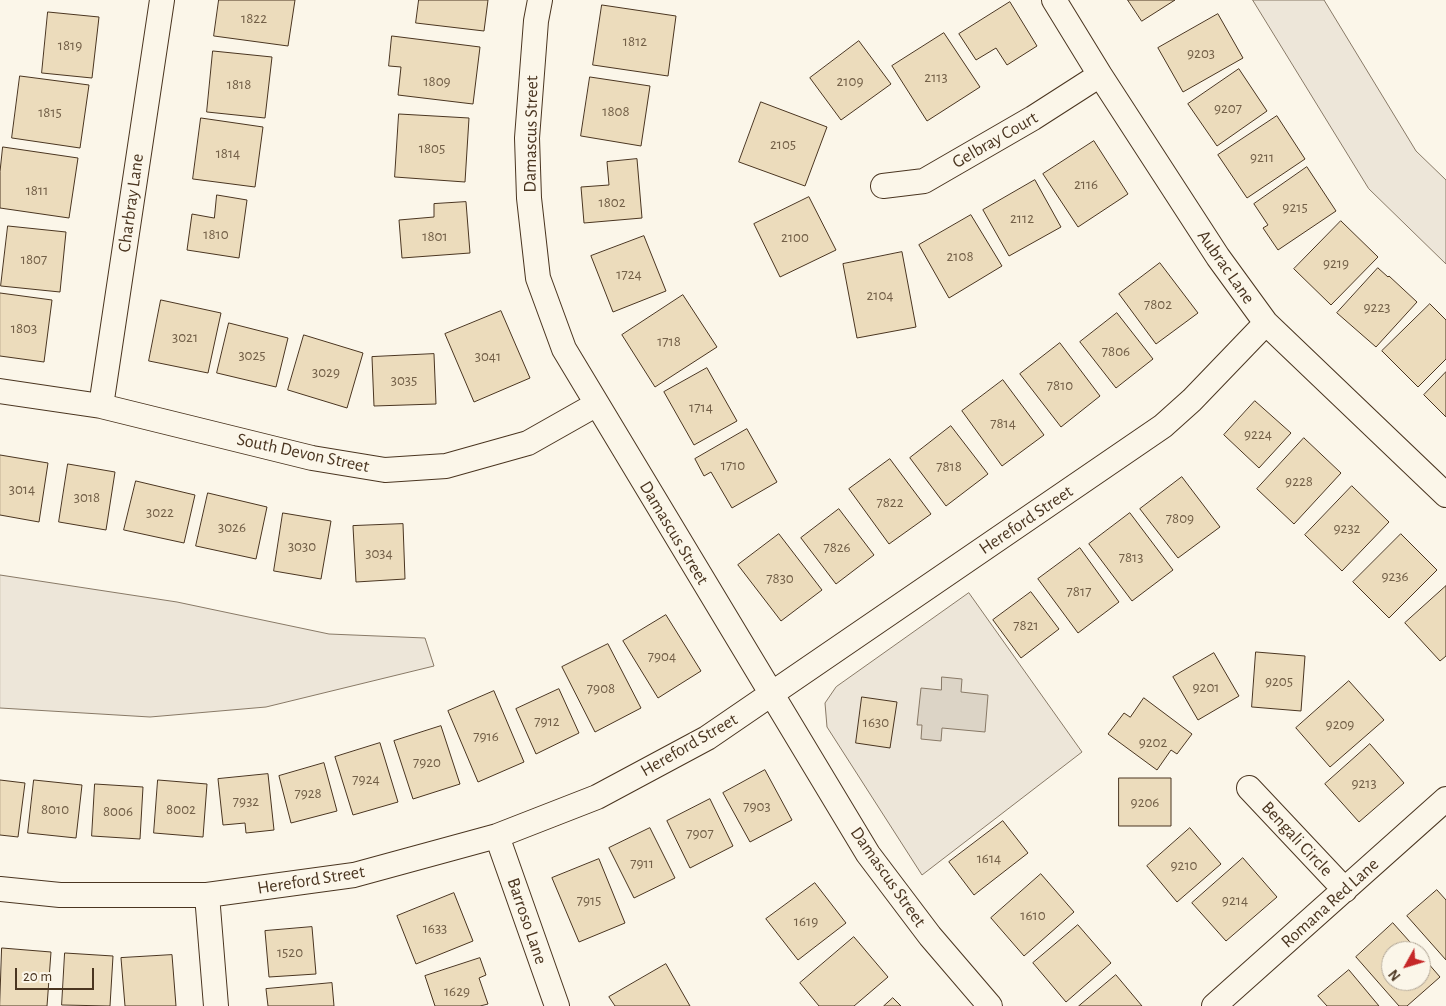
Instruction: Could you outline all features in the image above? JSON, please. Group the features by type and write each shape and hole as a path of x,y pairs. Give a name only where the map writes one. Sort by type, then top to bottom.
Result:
{"street":[{"name":"Charbray Lane","path":"101,406 162,0"},
{"name":"Damascus Street","path":"540,0 536,20 527,138 529,198 538,278 564,349 868,854 930,936 990,1006"},
{"name":"Aubrac Lane","path":"1054,0 1100,75 1218,257 1266,323 1446,495"},
{"name":"Gelbray Court","path":"883,186 924,181 1033,118 1100,75"},
{"name":"Hereford Street","path":"0,890 60,895 206,895 354,875 497,836 597,797 708,738 1163,426 1192,400 1266,323"},
{"name":"South Devon Street","path":"0,391 101,406 312,458 385,470 446,466 528,443 597,404"},
{"name":"Bengali Circle","path":"1249,788 1344,890"},
{"name":"Romana Red Lane","path":"1214,1006 1446,799"},
{"name":"Barroso Lane","path":"497,836 557,1006"},
{"path":"206,895 216,1006"}],"shaded area":[{"path":"1253,0 1324,0 1416,151 1446,180 1446,264 1369,189"},
{"path":"0,575 177,602 329,634 425,638 434,666 266,707 150,717 0,708"},
{"path":"969,593 1082,752 922,875 827,727 825,703 836,687"},
{"path":"942,677 962,679 961,692 988,695 985,732 942,728 941,741 921,739 922,725 917,725 921,688 941,690"}],"building":[{"path":"219,0 295,0 288,46 214,36"},
{"path":"419,0 488,0 484,31 416,23"},
{"path":"1128,0 1175,0 1142,21"},
{"path":"1010,2 1037,46 1007,65 996,48 976,60 959,34"},
{"path":"602,5 676,16 668,76 593,65"},
{"path":"48,12 99,17 92,78 42,73"},
{"path":"1218,14 1243,58 1183,92 1158,48"},
{"path":"944,33 980,87 927,121 892,66"},
{"path":"392,36 480,47 473,104 398,95 401,67 389,66"},
{"path":"859,41 891,84 841,120 810,78"},
{"path":"213,51 272,57 265,118 207,112"},
{"path":"1239,69 1267,111 1217,146 1188,104"},
{"path":"20,76 89,85 80,148 12,138"},
{"path":"590,77 650,86 641,146 581,136"},
{"path":"761,102 827,127 805,186 739,162"},
{"path":"399,114 469,118 465,182 395,177"},
{"path":"1277,116 1305,159 1247,198 1218,155"},
{"path":"201,118 263,127 255,187 193,179"},
{"path":"1094,141 1128,194 1078,227 1043,174"},
{"path":"3,147 78,158 69,218 0,208 0,172"},
{"path":"637,159 642,218 584,223 581,187 609,185 607,162"},
{"path":"1307,167 1336,211 1278,250 1263,228 1268,225 1254,204"},
{"path":"1035,180 1061,227 1009,256 983,210"},
{"path":"217,195 247,200 239,258 187,250 192,214 214,218"},
{"path":"809,197 836,250 780,277 754,224"},
{"path":"466,202 470,253 402,258 399,220 434,217 434,204"},
{"path":"971,215 1002,266 949,298 919,245"},
{"path":"1341,221 1378,257 1331,305 1294,269"},
{"path":"8,226 66,232 60,292 1,286"},
{"path":"644,236 666,291 613,312 591,256"},
{"path":"902,252 916,327 857,338 843,264"},
{"path":"1160,263 1198,313 1156,344 1119,294"},
{"path":"1378,268 1417,302 1376,347 1337,313"},
{"path":"0,293 52,300 44,362 0,356"},
{"path":"683,295 717,347 655,387 622,335"},
{"path":"161,300 221,313 208,373 149,361"},
{"path":"1430,304 1446,320 1446,359 1418,387 1382,351"},
{"path":"501,311 530,378 474,402 445,334"},
{"path":"1117,313 1153,359 1116,388 1080,342"},
{"path":"229,323 288,338 276,387 217,373"},
{"path":"304,335 363,353 347,408 288,390"},
{"path":"1060,343 1100,396 1061,427 1020,374"},
{"path":"434,354 436,404 374,406 372,357"},
{"path":"707,368 737,421 694,445 664,392"},
{"path":"1446,372 1446,417 1424,395"},
{"path":"1003,380 1044,435 1002,466 962,411"},
{"path":"1255,401 1291,433 1259,468 1224,435"},
{"path":"951,426 988,474 946,506 910,458"},
{"path":"747,429 777,482 732,508 711,472 704,476 695,459"},
{"path":"1304,438 1341,473 1294,524 1257,489"},
{"path":"0,455 48,463 39,522 0,515"},
{"path":"890,459 931,514 889,544 849,489"},
{"path":"68,464 115,472 106,530 59,522"},
{"path":"1182,477 1220,527 1178,558 1140,509"},
{"path":"136,481 195,495 184,543 124,530"},
{"path":"1352,486 1389,522 1342,571 1305,535"},
{"path":"208,493 267,507 256,559 196,546"},
{"path":"839,509 874,555 836,584 801,538"},
{"path":"283,513 331,521 321,579 274,571"},
{"path":"1130,513 1173,570 1132,601 1089,544"},
{"path":"403,524 405,579 356,582 353,526"},
{"path":"779,534 822,590 781,621 738,565"},
{"path":"1401,534 1437,570 1389,618 1353,582"},
{"path":"1080,548 1119,602 1078,633 1038,579"},
{"path":"1446,586 1446,656 1440,661 1405,623"},
{"path":"1031,592 1059,629 1021,658 993,620"},
{"path":"666,615 701,671 658,698 623,641"},
{"path":"608,644 641,708 595,732 562,667"},
{"path":"1256,652 1305,656 1301,711 1252,707"},
{"path":"1214,653 1239,696 1198,720 1173,677"},
{"path":"1349,681 1384,720 1330,767 1296,728"},
{"path":"559,689 579,733 536,754 516,709"},
{"path":"494,691 524,762 478,782 448,711"},
{"path":"862,697 897,702 890,748 856,743"},
{"path":"1144,698 1192,734 1177,754 1171,750 1157,770 1108,734 1124,713 1130,717"},
{"path":"441,726 460,784 413,799 394,741"},
{"path":"380,743 398,802 353,815 335,757"},
{"path":"1370,744 1404,783 1359,822 1325,784"},
{"path":"324,763 337,811 291,823 279,776"},
{"path":"765,770 792,820 750,842 723,793"},
{"path":"268,774 274,830 246,833 245,823 223,825 218,779"},
{"path":"1119,778 1171,778 1171,826 1119,826"},
{"path":"0,780 25,783 18,837 0,835"},
{"path":"34,780 82,785 76,838 28,833"},
{"path":"158,780 207,784 203,837 154,833"},
{"path":"95,784 143,787 140,839 92,836"},
{"path":"710,799 733,846 690,868 667,821"},
{"path":"1003,821 1028,853 974,895 949,862"},
{"path":"650,828 675,878 634,898 609,848"},
{"path":"1190,828 1221,864 1177,902 1147,866"},
{"path":"1243,858 1277,897 1226,941 1192,903"},
{"path":"599,859 625,923 579,942 552,878"},
{"path":"1041,874 1074,912 1024,956 991,918"},
{"path":"815,883 846,923 798,960 766,919"},
{"path":"1437,890 1446,900 1446,960 1431,941 1407,916"},
{"path":"454,893 473,941 416,964 397,916"},
{"path":"1393,923 1409,941 1381,941 1381,985 1356,957"},
{"path":"1078,925 1111,963 1066,1002 1033,963"},
{"path":"312,927 316,974 269,977 265,931"},
{"path":"854,937 888,977 854,1006 819,1006 800,983"},
{"path":"2,948 51,952 47,1006 0,1006"},
{"path":"65,953 113,956 110,1006 62,1005"},
{"path":"172,955 176,1006 125,1006 121,958"},
{"path":"480,958 486,975 479,978 488,1004 480,1006 435,1006 425,976"},
{"path":"666,964 690,1006 615,1006 609,997"},
{"path":"1431,967 1440,977 1431,985"},
{"path":"1349,970 1379,1006 1327,1006 1318,996"},
{"path":"1116,975 1142,1006 1079,1006"},
{"path":"332,983 334,1006 268,1006 266,989"},
{"path":"1386,991 1424,991 1407,1006 1399,1006"},
{"path":"893,998 901,1006 884,1006"}]}
